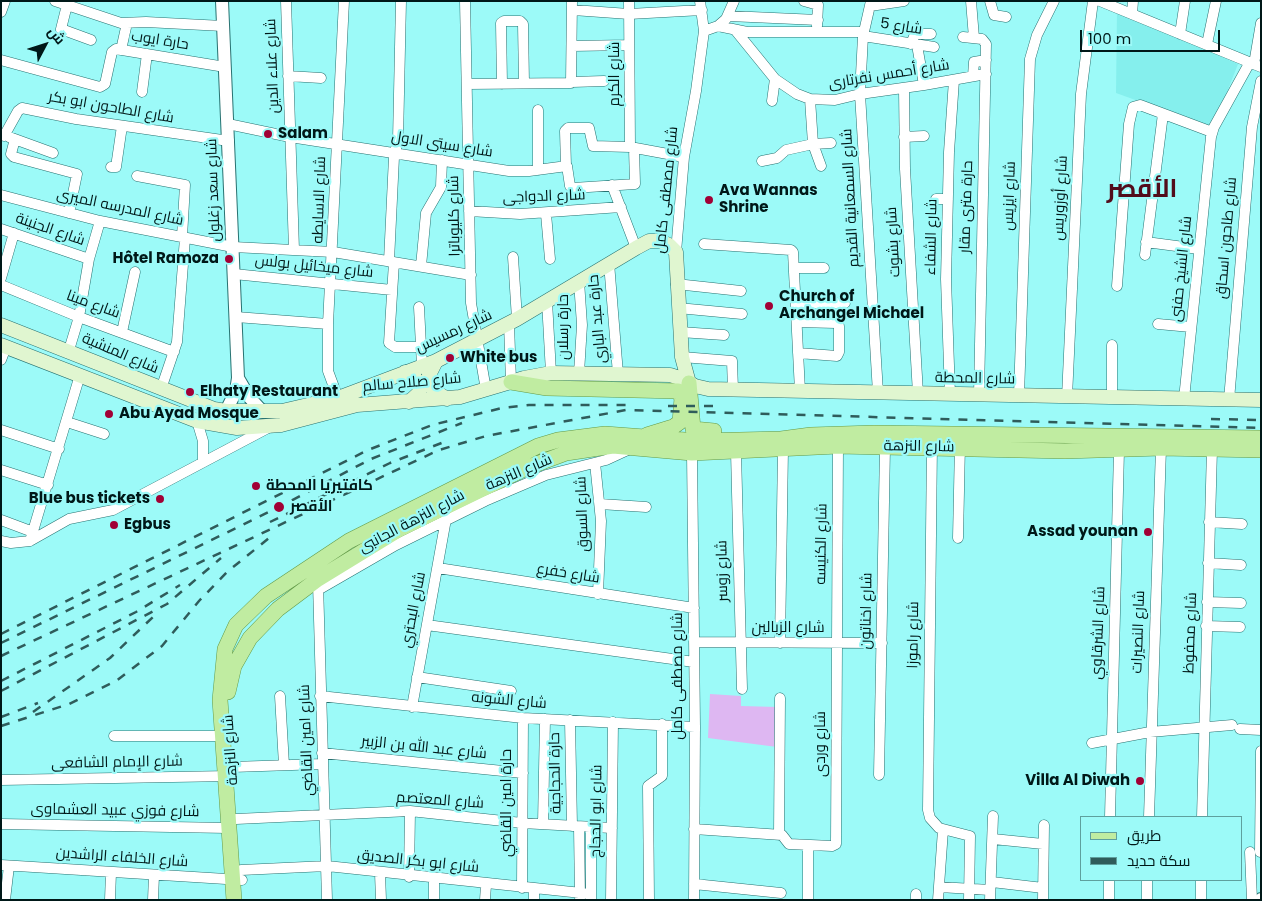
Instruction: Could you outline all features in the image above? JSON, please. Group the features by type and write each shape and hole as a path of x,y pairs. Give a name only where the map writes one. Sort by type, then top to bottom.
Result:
{"main road":[{"name":"شارع رمسيس","path":"226,412 263,412 301,408 338,398 429,363 477,340 513,321 609,263 649,242 660,241 669,245 676,252"},
{"name":"شارع مصطفى كامل","path":"676,252 676,284 682,358 690,383"},
{"name":"شارع المنشية","path":"1,325 69,350 203,406 226,412"},
{"path":"3,350 80,375 197,421"},
{"path":"429,363 430,383 439,396 447,399"},
{"path":"405,372 417,380 420,386 419,393 409,402"},
{"name":"شارع صلاح سالم","path":"197,421 237,428 269,427 357,405 447,399 551,373 670,375 690,383"},
{"path":"511,382 547,388 678,391 682,398 681,418 677,426 636,442"},
{"name":"شارع المحطة","path":"690,383 702,389 733,390 1261,400"},
{"path":"690,383 691,426 695,431 811,434"},
{"name":"شارع النزهة","path":"244,900 238,877 229,773 227,701 230,637 245,615 273,591 349,541 538,446 584,435 605,434 692,453 838,446 885,447 932,441"},
{"name":"شارع النزهة","path":"229,773 221,736 220,700 229,664 260,626 278,609 398,530 544,460 589,449 636,442 781,439 811,434 1099,450 1161,448 1261,450"},
{"path":"1056,434 1099,450"},
{"name":"شارع النزهة","path":"960,441 1056,434 1261,438"},
{"path":"538,446 544,460"},
{"path":"245,615 260,626"},
{"name":"شارع النزهة","path":"234,900 238,877"}],"street":[{"path":"1,12 5,1"},
{"path":"56,1 121,23 146,22 223,26"},
{"name":"شارع سعد زغلول","path":"222,1 238,378 236,391 226,412"},
{"name":"شارع علاء الدين","path":"286,1 294,250"},
{"name":"شارع الاسايطه","path":"338,398 328,371 328,324 344,1"},
{"path":"401,1 398,140 391,261 392,290 389,343 395,347 421,346"},
{"name":"شارع كليوباترا","path":"465,1 472,316 486,390"},
{"name":"شارع الكرم","path":"612,185 634,184 636,182 632,148 629,1"},
{"path":"704,32 718,26 729,16 734,1"},
{"path":"804,1 818,5 817,32"},
{"path":"871,4 904,1"},
{"name":"حارة مترى مقار","path":"971,1 968,38 984,41 986,60 980,248 979,395"},
{"path":"990,1 994,15 1006,17"},
{"name":"شارع ايزيس","path":"1019,396 1030,59 1037,35 1054,1"},
{"name":"شارع أوزوريس","path":"1067,397 1081,94 1093,1"},
{"path":"1100,1 1255,65"},
{"path":"1132,14 1133,1"},
{"path":"1180,34 1185,1"},
{"path":"1207,44 1216,1"},
{"name":"شارع السمعانية القديم","path":"871,4 863,34 860,94 878,393"},
{"path":"67,5 61,29 91,40"},
{"path":"572,82 572,6 629,14 701,6"},
{"name":"شارع مصطفى كامل","path":"676,252 684,156 704,32 701,6"},
{"path":"729,16 818,20"},
{"path":"502,84 501,23 504,21 520,21 523,24 524,83"},
{"path":"121,50 127,23"},
{"name":"شارع الشيخ حفنى","path":"1184,399 1212,132 1255,65 1261,23"},
{"name":"شارع 5","path":"718,26 736,31 863,34 934,47"},
{"name":"شارع أحمس نفرتارى","path":"736,31 775,79 797,94 810,99 835,100 860,94 986,74"},
{"path":"924,85 914,44 915,34 931,34"},
{"path":"572,46 629,45"},
{"name":"حارة ايوب","path":"1,60 102,87 112,52 116,49 225,67"},
{"path":"142,92 147,54"},
{"path":"973,76 974,62 986,60"},
{"path":"288,76 321,78"},
{"path":"772,101 775,79"},
{"name":"شارع الشفاء","path":"950,395 946,279 954,80"},
{"path":"467,84 604,81"},
{"name":"شارع طاحون اسحاق","path":"1229,400 1252,127 1261,81"},
{"name":"شارع بشوت","path":"904,88 904,137 918,394"},
{"path":"810,99 813,144 822,166"},
{"path":"1117,286 1132,109 1137,104 1212,132"},
{"name":"شارع الطاحون ابو بكر","path":"3,136 18,111 22,108 122,126 229,141"},
{"path":"538,110 538,170"},
{"path":"1145,255 1163,114"},
{"name":"شارع سيتى الاول","path":"228,124 290,137 468,165 519,171 566,166"},
{"path":"110,167 116,167 122,126"},
{"path":"636,248 612,185 571,188 566,166 566,128 589,128 593,146 632,148 684,156"},
{"path":"3,136 53,153"},
{"path":"904,137 924,136"},
{"path":"15,139 11,154 14,157 77,174 69,213"},
{"path":"762,161 777,158 786,150 813,144 831,143"},
{"path":"421,266 426,213 441,186 442,160"},
{"path":"137,176 185,185 178,331 174,352 161,389"},
{"name":"شارع المدرسه الميرى","path":"1,195 100,221 233,247 333,252 471,275"},
{"path":"936,199 948,199"},
{"name":"شارع الدواجى","path":"470,210 495,214 546,214 621,207"},
{"path":"546,214 550,259"},
{"path":"69,350 79,317 89,259 100,221"},
{"name":"شارع الجنينة","path":"1,229 89,259"},
{"path":"1,278 14,234"},
{"path":"1146,242 1199,249"},
{"path":"704,244 791,250 795,268 800,391"},
{"path":"511,382 513,321 512,257"},
{"name":"حارة عبد الباري","path":"609,263 618,374"},
{"path":"795,268 824,268"},
{"path":"122,332 135,272"},
{"name":"شارع ميخائيل بولس","path":"234,274 331,282 392,290"},
{"name":"حارة رسلان","path":"578,282 582,325 579,373"},
{"path":"676,284 741,291"},
{"name":"شارع مينا","path":"1,285 79,317 174,352"},
{"path":"547,301 551,373"},
{"path":"796,303 845,303"},
{"path":"420,307 421,346 429,363"},
{"path":"678,308 742,314"},
{"path":"236,317 328,324"},
{"path":"797,322 836,323 839,326 839,352 837,356 798,354"},
{"path":"1158,324 1191,327"},
{"path":"680,332 724,335"},
{"path":"1112,345 1112,398"},
{"path":"682,358 732,362 733,390"},
{"path":"31,536 80,375"},
{"name":"شارع سعد زغلول","path":"238,378 248,397 263,412"},
{"path":"197,421 203,441 204,462"},
{"path":"67,422 104,434"},
{"path":"1,541 11,543 69,519 122,506 269,427"},
{"path":"1,430 59,449"},
{"name":"شارع راموزا","path":"932,441 927,777 930,818 934,825 943,830"},
{"path":"958,538 960,441"},
{"name":"شارع النزهة الجانبى","path":"318,584 446,519 546,476 616,457 636,442"},
{"name":"شارع الكنيسه","path":"836,643 838,446"},
{"name":"شارع اخناتون","path":"880,775 885,447"},
{"name":"شارع النصيرات","path":"1149,816 1150,732 1161,448"},
{"path":"780,643 783,449"},
{"name":"شارع محفوظ","path":"1202,816 1212,449"},
{"name":"شارع الشرقاوي","path":"1110,816 1119,450"},
{"name":"شارع زوسر","path":"736,452 742,690"},
{"name":"شارع مصطفى كامل","path":"692,453 695,727 694,900"},
{"name":"شارع السوق","path":"595,463 600,504 598,594"},
{"path":"1,470 48,484"},
{"path":"600,504 646,507"},
{"name":"شارع البحتري","path":"412,707 446,519"},
{"path":"1,520 31,536"},
{"path":"1210,522 1242,524"},
{"path":"1208,562 1242,565"},
{"name":"شارع خفرع","path":"438,568 694,608"},
{"name":"شارع امين القاضي","path":"318,584 320,696 328,900"},
{"path":"1207,602 1241,603"},
{"path":"427,625 694,662"},
{"path":"1206,626 1240,627"},
{"name":"شارع الزبالين","path":"694,642 882,643"},
{"name":"شارع وردى","path":"808,845 835,845 836,643"},
{"path":"417,677 511,692"},
{"path":"280,696 284,765"},
{"name":"شارع الشونه","path":"320,696 523,718 695,727"},
{"path":"779,835 780,698"},
{"name":"حارة امين القاضي","path":"522,888 523,718"},
{"path":"543,824 545,719"},
{"name":"حارة الحجاجية","path":"570,720 580,897"},
{"name":"شارع ابو الحجاج","path":"611,900 613,722"},
{"path":"649,900 648,786 662,776 662,724"},
{"path":"1092,743 1150,732 1203,726 1261,730"},
{"path":"114,736 221,736"},
{"path":"1252,900 1253,852 1261,751"},
{"name":"شارع عبد الله بن الزبير","path":"229,773 322,758 523,773"},
{"name":"شارع الإمام الشافعى","path":"1,780 229,773"},
{"path":"409,877 410,811"},
{"name":"شارع المعتصم","path":"232,824 324,814 410,811 522,823 612,828"},
{"path":"990,891 993,816"},
{"name":"شارع فوزي عبيد العشماوى","path":"1,824 232,824"},
{"path":"1043,900 1044,825"},
{"path":"591,827 591,897"},
{"path":"694,829 779,835 785,836 788,844 808,845 808,900"},
{"path":"938,900 943,830 965,833 971,838 969,900"},
{"path":"992,839 1043,844"},
{"path":"5,866 7,899"},
{"name":"شارع الخلفاء الراشدين","path":"5,866 154,875 238,877"},
{"name":"شارع ابو بكر الصديق","path":"238,877 327,866 591,897"},
{"path":"110,900 111,872"},
{"path":"380,873 381,900"},
{"path":"154,875 154,900"},
{"path":"434,880 434,900"},
{"path":"1109,881 1109,900"},
{"path":"1147,881 1147,900"},
{"path":"1201,881 1201,900"},
{"path":"694,884 781,893"},
{"path":"485,900 486,885"},
{"path":"939,887 990,891 1043,888"},
{"path":"534,889 534,900"}],"shaded area":[{"path":"1117,11 1238,64 1213,128 1116,93"},
{"path":"710,694 741,696 741,706 778,707 777,747 708,738"}],"railway":[{"path":"1,634 368,450 432,425 502,408 529,405 628,405"},
{"path":"668,406 721,406"},
{"path":"1,656 439,450 486,436 626,410 1261,428"},
{"path":"1211,419 1261,420"},
{"path":"1,643 279,507 371,459 462,423"},
{"path":"270,522 390,463 444,442"},
{"path":"1,726 69,704 116,681 162,646 199,601 227,572 274,534"},
{"path":"1,691 167,604 221,558"},
{"path":"1,681 136,612 180,585"},
{"path":"33,712 110,658 154,616"},
{"path":"1,717 38,703"}],"place":[{"name":"Salam","path":"268,134"},
{"name":"Ava Wannas Shrine","path":"709,200"},
{"name":"Hôtel Ramoza","path":"229,259"},
{"name":"Church of Archangel Michael","path":"769,306"},
{"name":"White bus","path":"450,358"},
{"name":"Elhaty Restaurant","path":"190,392"},
{"name":"Abu Ayad Mosque","path":"109,414"},
{"name":"كافتيريا المحطة","path":"256,486"},
{"name":"Blue bus tickets","path":"160,499"},
{"name":"الأقصر","path":"279,507"},
{"name":"Egbus","path":"114,525"},
{"name":"Assad younan","path":"1148,532"},
{"name":"Villa Al Diwah","path":"1140,781"}],"district":[{"name":"الأقصر","path":"1142,191"}]}
